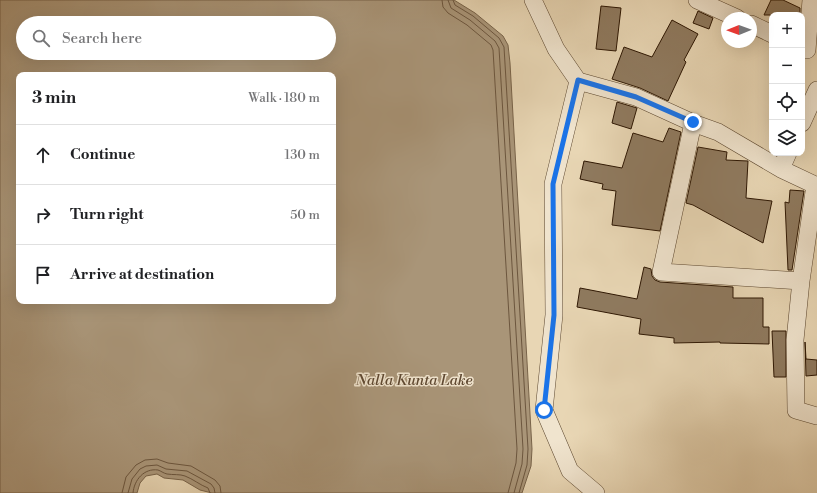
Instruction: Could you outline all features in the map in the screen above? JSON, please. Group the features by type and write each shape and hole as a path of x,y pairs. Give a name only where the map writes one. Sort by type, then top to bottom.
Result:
{"street":[{"path":"533,0 556,49 578,80 636,97 718,132 781,169 816,186 801,281 795,340 796,410 817,416"},
{"path":"697,0 724,12"},
{"path":"809,50 811,0"},
{"path":"757,27 769,33"},
{"path":"578,80 553,184 554,315 544,410 570,471 596,493"},
{"path":"803,120 817,90"},
{"path":"693,122 661,272 801,281"},
{"path":"781,169 787,156"}],"water":[{"name":"Nalla Kunta Lake","path":"0,0 454,0 475,13 503,36 508,45 510,63 532,449 531,466 522,493 212,493 200,490 183,480 164,478 157,474 146,476 140,483 137,493 0,493"}],"building":[{"path":"771,0 783,0 800,8 800,12 769,12 769,15 764,15"},
{"path":"601,6 621,8 616,51 596,49"},
{"path":"698,11 713,18 709,29 693,23"},
{"path":"672,20 698,34 684,60 686,62 668,101 640,88 612,79 624,47 652,57"},
{"path":"617,102 637,108 631,129 612,123"},
{"path":"669,128 681,132 660,231 612,225 616,191 602,189 603,184 580,179 584,161 622,168 633,133 663,142"},
{"path":"698,147 727,152 726,160 748,161 746,198 772,201 763,243 693,205 686,203"},
{"path":"790,190 804,191 792,270 788,270 785,202 789,203"},
{"path":"644,267 651,269 652,276 655,280 660,282 733,287 733,298 763,298 763,327 769,327 769,344 720,342 674,343 674,338 639,334 641,319 577,307 580,288 637,299"},
{"path":"772,331 786,331 786,377 774,377"},
{"path":"805,342 806,359 817,360 817,375 806,376"}],"route":[{"path":"544,410 554,315 553,184 578,80 636,97 693,122"}]}
